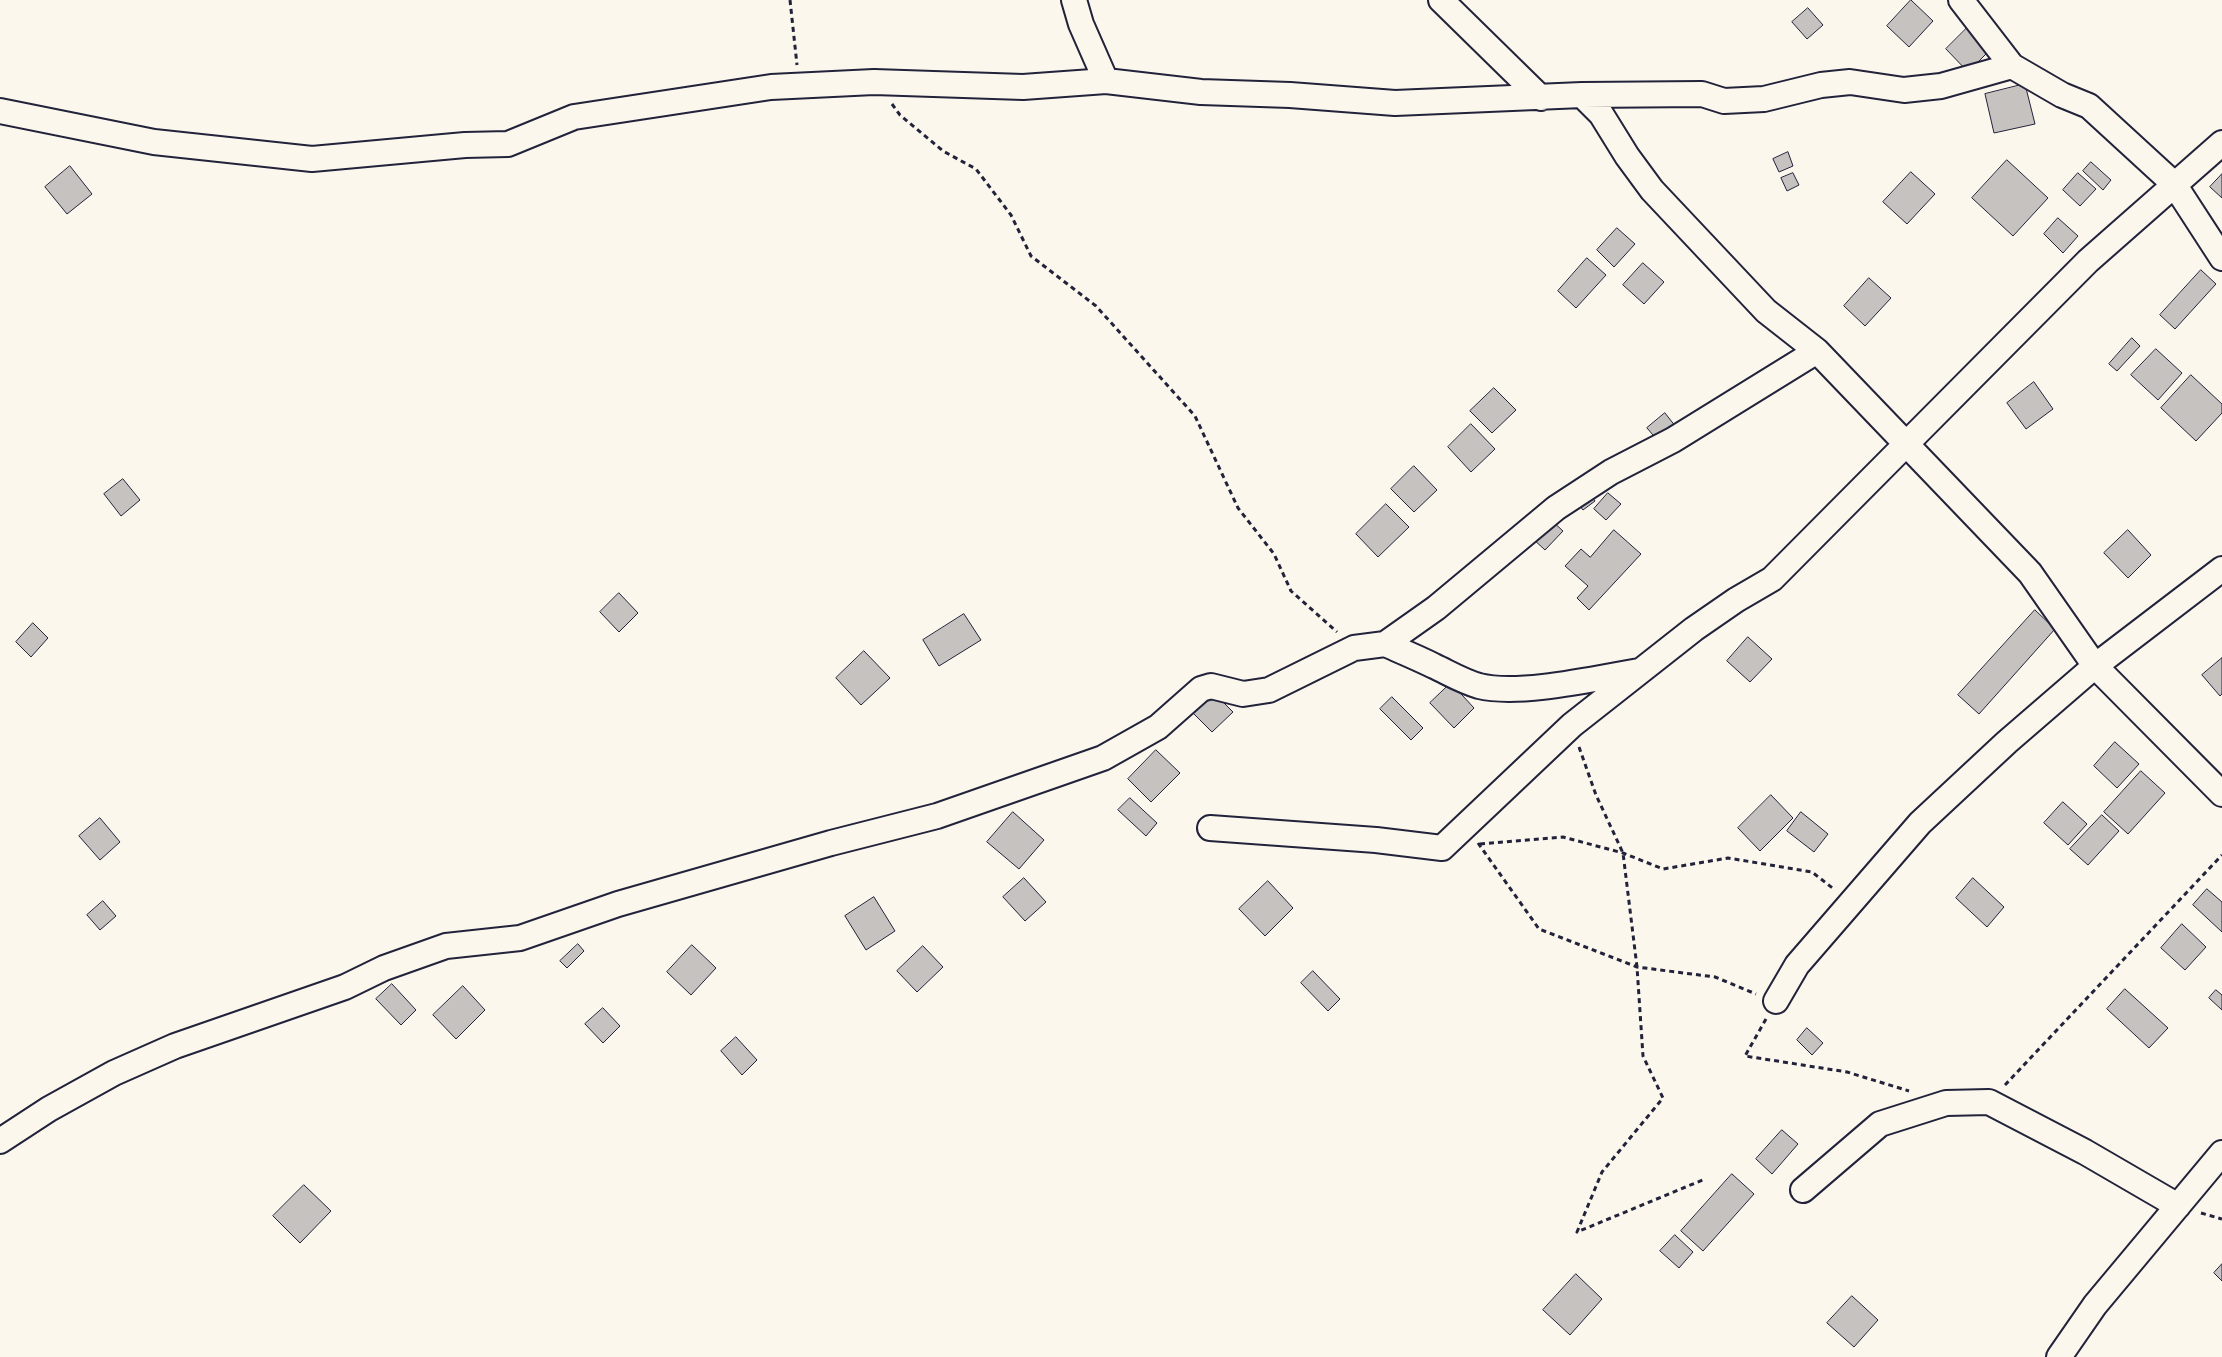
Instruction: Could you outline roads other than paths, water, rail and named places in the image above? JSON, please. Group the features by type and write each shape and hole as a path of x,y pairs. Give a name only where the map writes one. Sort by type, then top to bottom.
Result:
{"street":[{"path":"1074,0 1081,24 1106,80"},
{"path":"1441,0 1541,98"},
{"path":"1960,0 2012,66 2062,94 2089,106 2174,184 2222,258"},
{"path":"0,111 154,142 312,159 465,145 508,144 574,117 771,87 877,82 1023,87 1106,80 1201,92 1290,95 1395,103 1582,95 1702,94 1724,101 1764,99 1820,85 1850,82 1904,90 1941,86 2012,66"},
{"path":"1582,95 1601,114 1627,156 1652,190 1766,311 1817,350 2030,574 2094,666 2222,794"},
{"path":"1210,828 1376,840 1442,848 1471,836 1572,725 1694,629 1736,600 1772,579 1905,443 2088,261 2222,143"},
{"path":"0,1141 49,1109 114,1073 175,1046 345,987 384,968 446,946 520,938 662,891 831,843 937,816 1103,758 1158,727 1201,689 1211,686 1243,694 1270,690 1354,648 1385,644 1436,608 1556,508 1611,472 1673,440 1817,350"},
{"path":"1776,1001 1797,965 1920,823 2007,742 2094,666 2222,569"},
{"path":"1385,644 1435,666 1457,679 1481,687 1517,688 1563,684 1643,670"},
{"path":"1803,1190 1880,1124 1946,1103 1989,1102 2085,1152 2178,1206"},
{"path":"2058,1357 2095,1304 2222,1153"}]}
